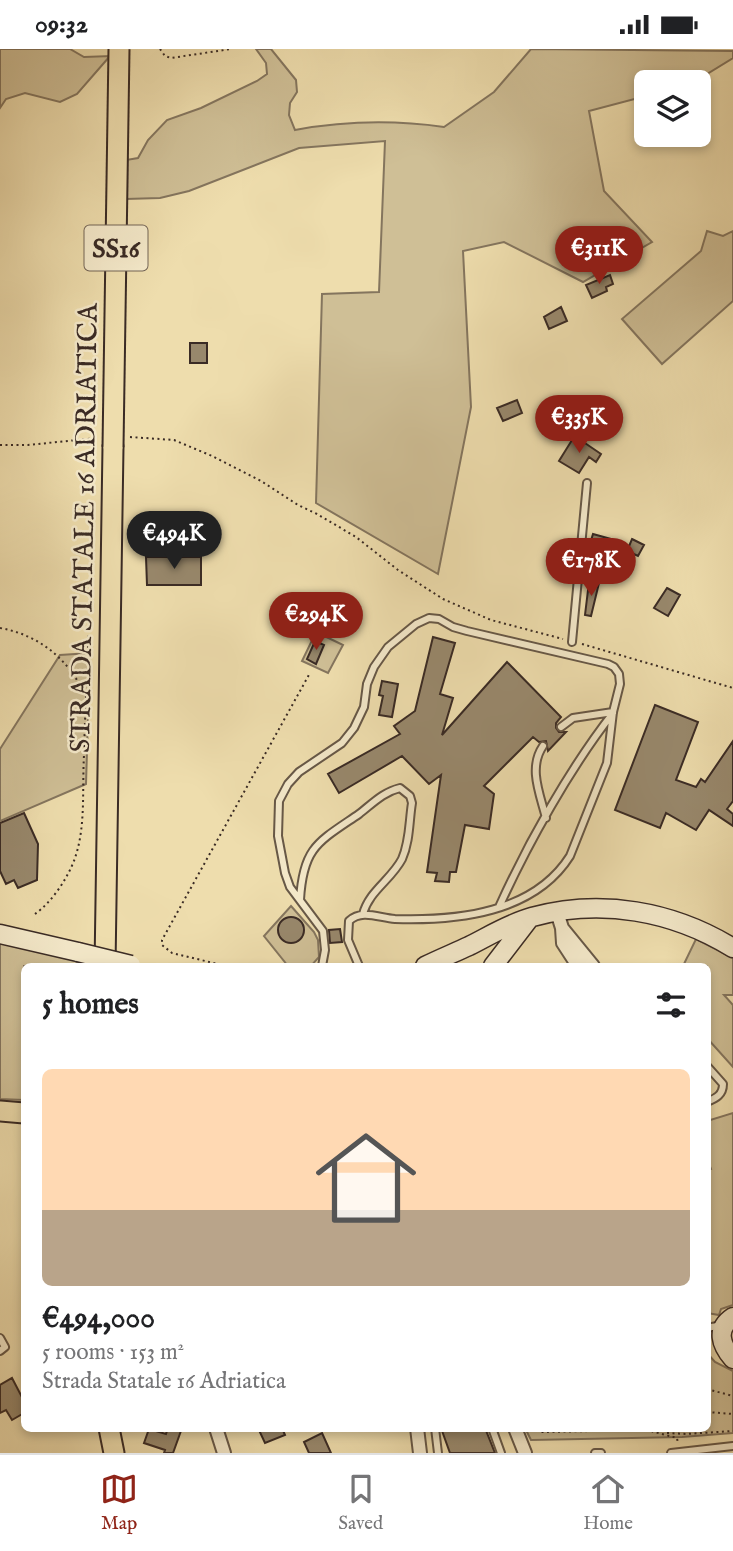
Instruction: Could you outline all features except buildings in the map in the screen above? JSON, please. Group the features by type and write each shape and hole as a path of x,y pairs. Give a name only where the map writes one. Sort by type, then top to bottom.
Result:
{"main road":[{"name":"STRADA STATALE 16 ADRIATICA","path":"105,963 119,49"},
{"path":"110,1432 114,1453"}],"street":[{"path":"431,963 530,917 559,920 586,908 646,912 680,921 715,937 733,949"},
{"path":"495,963 530,917"},
{"path":"559,920 563,943 576,963"},
{"path":"559,920 591,963"},
{"path":"0,934 126,963"},
{"path":"721,1323 721,1339 733,1359"},
{"path":"217,1432 224,1453"},
{"path":"417,1432 420,1453"},
{"path":"517,1432 525,1453"}],"lane":[{"path":"572,642 587,483"},
{"path":"323,963 325,950 323,930 290,887 285,873 278,836 279,801 288,784 299,772 342,743 354,728 364,707 367,684 374,667 388,647 416,624 429,618 439,619 467,631 614,667 619,674 620,684 607,763 570,856 553,878 514,902 475,915 428,920 363,914 355,916 349,921 347,929 348,940 358,963"},
{"path":"561,727 573,718 614,712"},
{"path":"499,907 592,739 614,712"},
{"path":"543,746 537,755 535,775 546,818"},
{"path":"300,899 304,866 317,846 379,797 400,788 410,796 412,803 406,847 402,859 371,897 363,914"},
{"path":"711,1070 723,1084 723,1090 718,1097 711,1100"},
{"path":"0,1338 5,1347 0,1351"},
{"path":"435,1432 438,1453"},
{"path":"493,1432 501,1453"},
{"path":"671,1453 733,1446"},
{"path":"595,1453 601,1453"}],"path":[{"path":"160,49 165,56 171,58 231,49"},
{"path":"0,445 174,440 261,481 356,537 398,570 443,599 491,620 733,688"},
{"path":"0,628 23,634 61,659 72,671 86,699"},
{"path":"35,914 45,907 75,859 82,813 89,631"},
{"path":"214,963 172,953 162,945 162,940 310,673"},
{"path":"711,1390 733,1396"},
{"path":"711,1412 733,1414"},
{"path":"663,1432 686,1434 733,1431"},
{"path":"663,1432 677,1438 679,1452"}],"shaded area":[{"path":"0,49 70,49 84,57 110,56 77,94 60,102 25,93 6,99 0,108"},
{"path":"256,49 271,49 296,80 297,92 290,103 289,115 295,130 370,123 444,127 494,92 531,49 733,51 733,58 711,72 634,70 634,99 589,111 604,191 652,242 583,282 504,242 463,251 471,407 438,574 316,503 322,294 379,292 385,141 299,148 189,191 160,198 126,199 126,160 138,158 148,140 167,120 201,108 257,81 267,74 266,63"},
{"path":"707,231 723,236 733,231 733,301 662,364 622,319 701,251"},
{"path":"316,632 343,645 328,673 302,661"},
{"path":"90,653 86,784 0,821 0,749 60,655"},
{"path":"291,906 314,932 318,940 319,957 314,963 286,963 264,936"},
{"path":"696,939 733,958 733,995 724,995 733,1005 733,1067 711,1042 711,963 684,963"},
{"path":"0,942 90,962 21,963 21,1100 0,1099"},
{"path":"733,1113 733,1305 721,1309 719,1315 711,1314 711,1120"},
{"path":"711,1358 733,1371 733,1433 682,1437 531,1440 527,1432 711,1432"}]}
